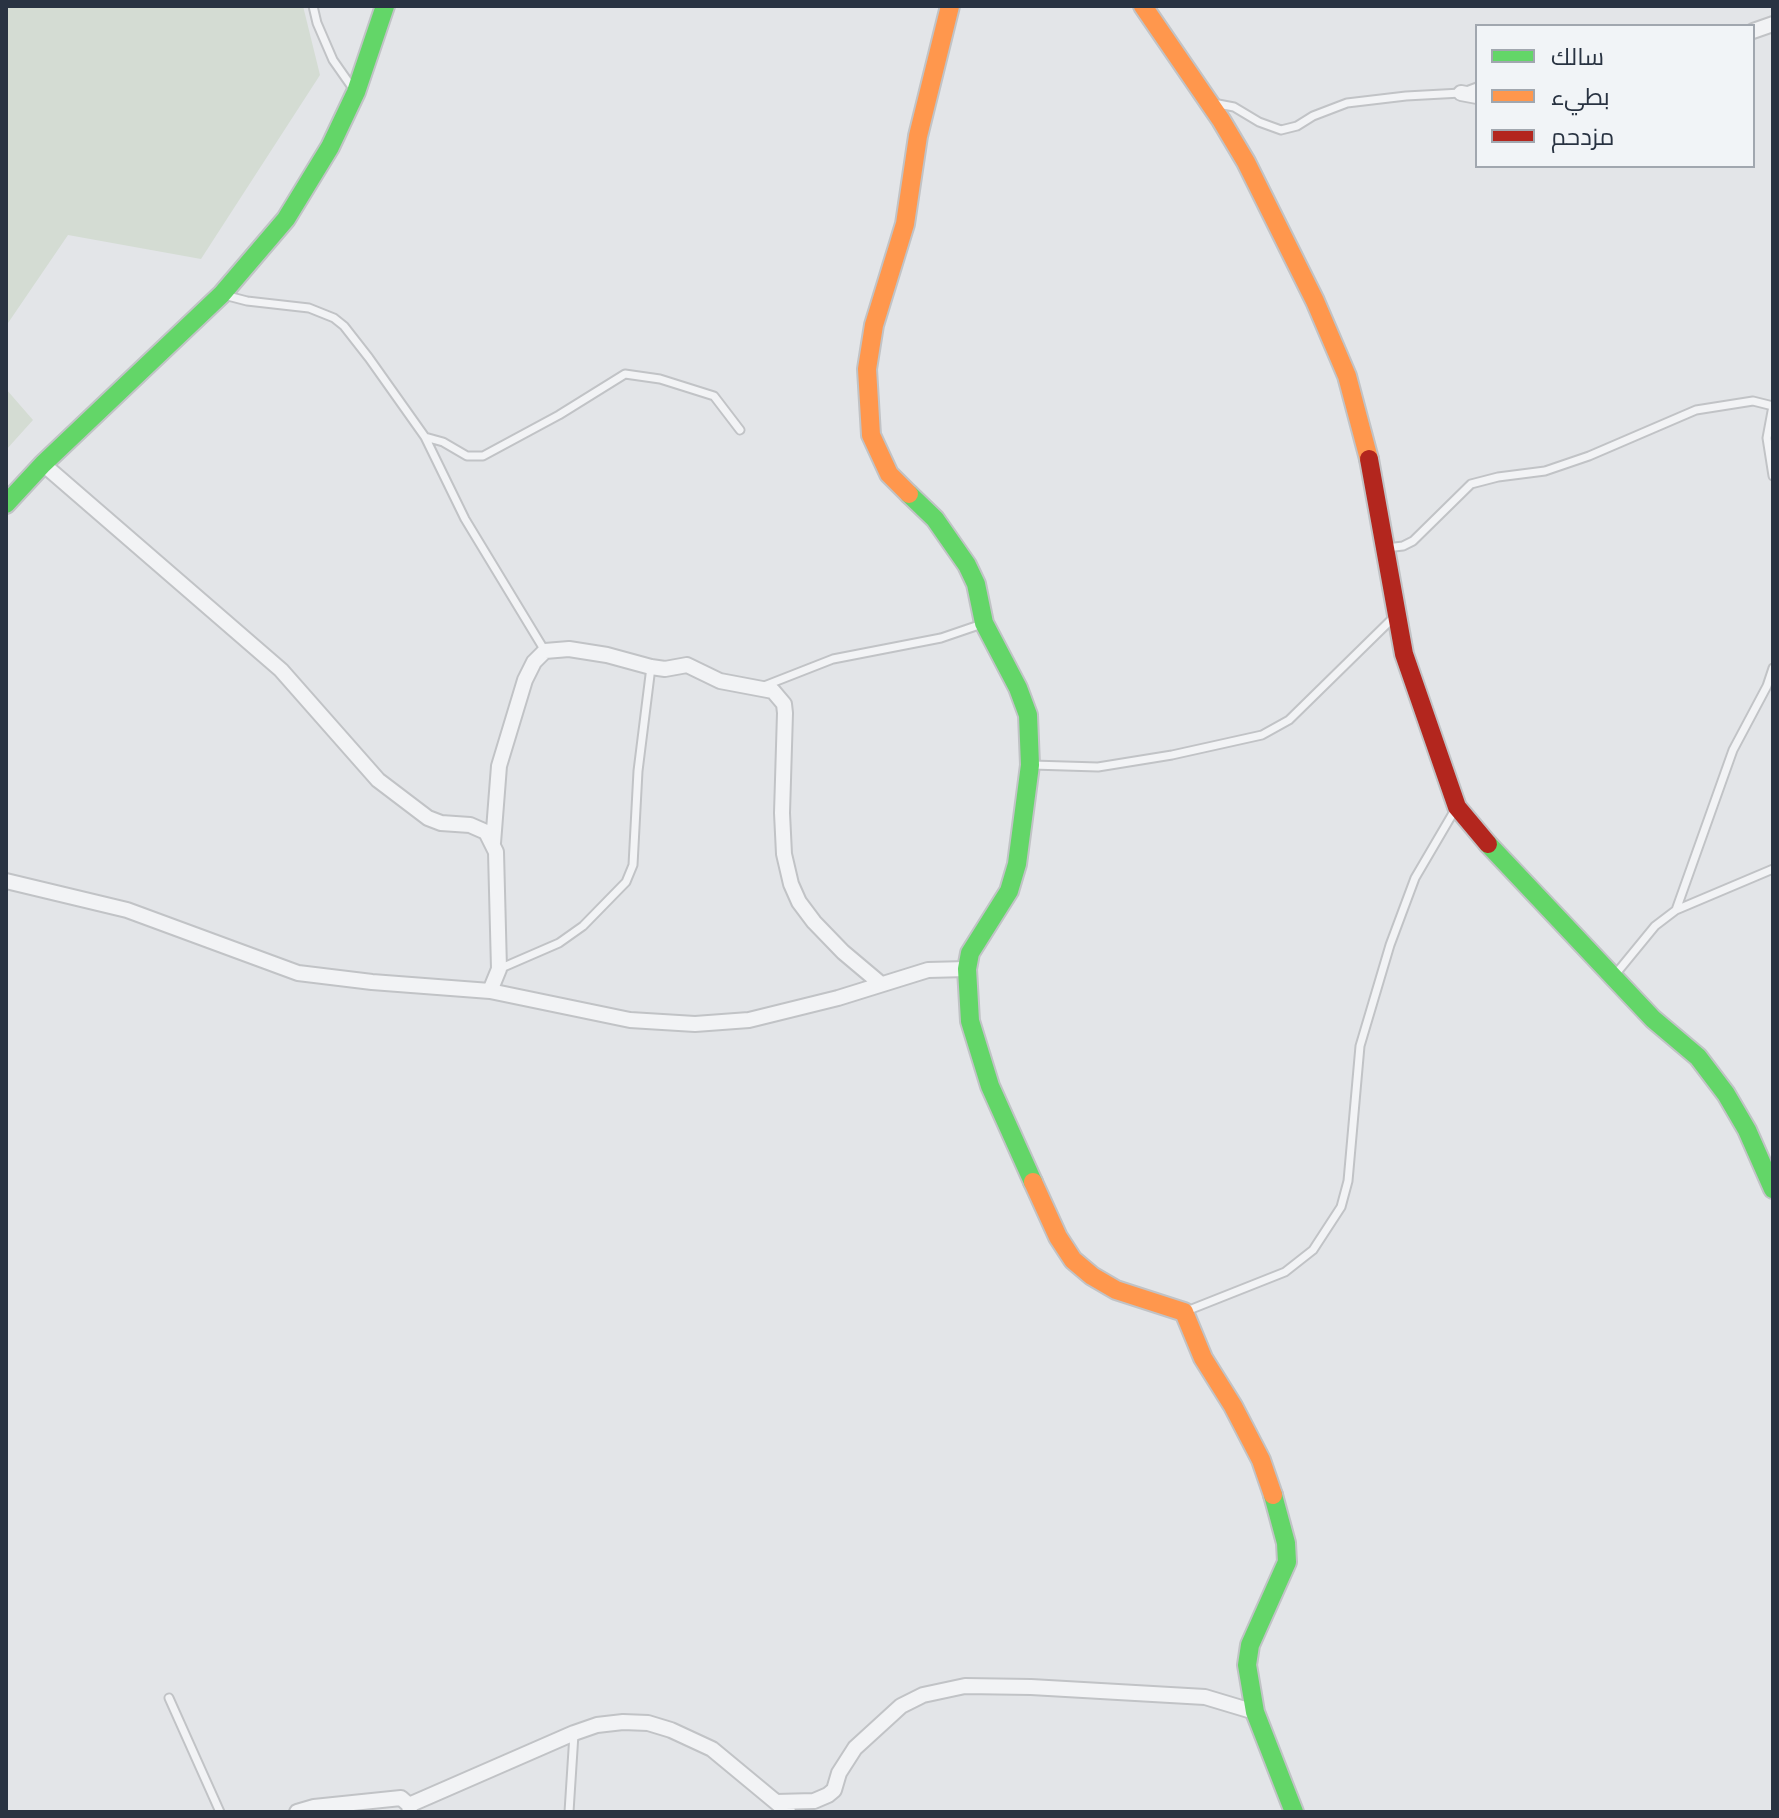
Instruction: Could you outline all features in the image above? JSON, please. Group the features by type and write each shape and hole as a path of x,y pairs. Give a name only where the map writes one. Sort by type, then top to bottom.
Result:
{"street":[{"path":"6,504 43,464 222,294 286,219 330,147 356,92 385,6"},
{"path":"950,6 918,136 905,224 868,350 868,417 871,435 889,474 935,519 967,565 976,584 984,623 1018,688 1028,715 1030,765 1017,864 1009,891 970,953 967,969 970,1021 977,1052 1058,1237 1073,1260 1116,1290 1184,1312 1203,1358 1261,1460 1286,1543 1287,1562 1250,1645 1247,1665 1255,1712 1294,1812"},
{"path":"1142,6 1209,102 1246,162 1315,301 1342,364 1373,475 1404,654 1457,807 1508,868 1653,1019 1698,1057 1733,1106 1768,1166 1773,1189"},
{"path":"1461,93 1475,96"},
{"path":"43,464 281,670 378,780 428,818 441,823 479,828 493,843"},
{"path":"490,991 499,969 496,852 493,843 499,766 525,680 534,662 545,651 569,649 665,669 687,665 720,681 773,691 784,704 782,813 784,854 791,884 799,902 814,922 881,984"},
{"path":"6,881 127,910 298,973 490,991 630,1020 695,1024 749,1020 838,998 928,970 967,969"},
{"path":"297,1812 314,1807 401,1798 410,1809 574,1733 597,1725 623,1722 648,1723 712,1749 782,1807 814,1801 834,1790 839,1773 855,1748 901,1706 923,1695 965,1686 1205,1697 1255,1712"}],"lane":[{"path":"313,6 333,60 356,92"},
{"path":"1209,102 1234,107 1259,122 1281,130 1347,103 1461,93 1475,88"},
{"path":"222,294 247,301 309,308 334,318 344,326 425,437 465,519 545,651"},
{"path":"425,437 443,442 467,456 483,456 559,415 625,374 660,379 714,396 740,430"},
{"path":"1384,548 1403,546 1413,541 1471,484 1545,471 1589,456 1696,410 1753,401 1773,406 1767,438 1773,476"},
{"path":"1030,765 1098,767 1262,735 1289,720 1396,615"},
{"path":"760,688 833,659 941,638 984,623"},
{"path":"499,969 559,943 583,926 626,882 633,865 638,771 651,667"},
{"path":"1676,910 1733,750 1767,686 1773,668"},
{"path":"1184,1312 1285,1272 1313,1250 1341,1207 1348,1181 1360,1046 1390,945 1415,878 1457,807"},
{"path":"1613,977 1655,926 1676,910 1773,869"},
{"path":"169,1698 220,1812"},
{"path":"569,1812 574,1733"}],"shaded area":[{"path":"6,6 303,6 320,75 201,259 68,235 6,326"},
{"path":"6,389 33,420 6,450"}],"traffic: fast":[{"path":"6,504 43,464 222,294 286,219 330,147 356,92 385,6"},
{"path":"909,494 935,519 967,565 976,584 984,623 1018,688 1028,715 1030,765 1017,864 1009,891 970,953 967,969 970,1021 990,1086 1033,1182"},
{"path":"1488,844 1653,1019 1698,1057 1726,1094 1747,1130 1773,1189"},
{"path":"1273,1495 1286,1543 1287,1562 1250,1645 1247,1665 1255,1712 1294,1812"}],"traffic: slow":[{"path":"909,494 889,474 871,435 867,369 874,325 905,224 918,136 950,6"},
{"path":"1143,6 1246,162 1315,301 1347,376 1369,459"},
{"path":"1033,1182 1058,1237 1073,1260 1116,1290 1184,1312 1203,1358 1261,1460 1273,1495"}],"traffic: jam":[{"path":"1369,459 1404,654 1457,807 1488,844"}]}
